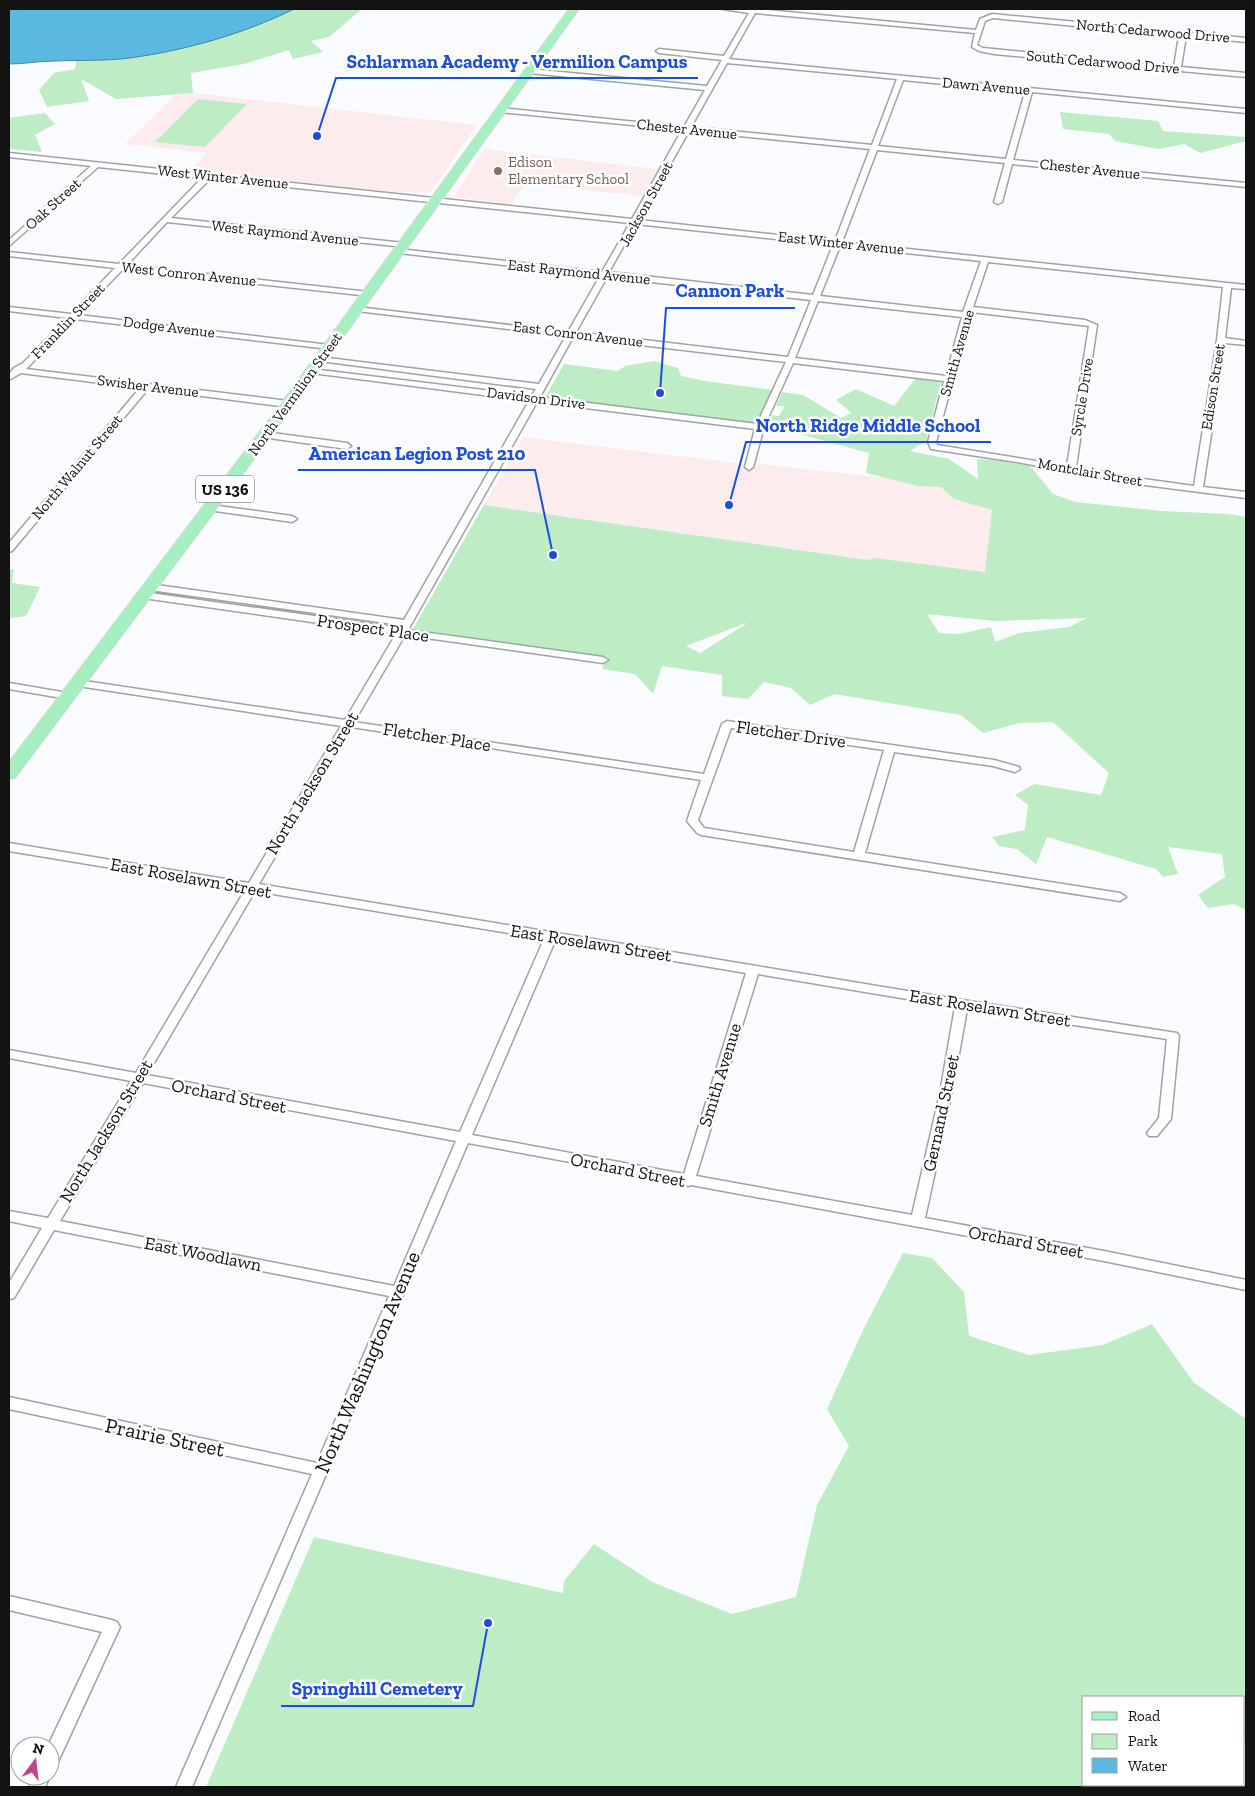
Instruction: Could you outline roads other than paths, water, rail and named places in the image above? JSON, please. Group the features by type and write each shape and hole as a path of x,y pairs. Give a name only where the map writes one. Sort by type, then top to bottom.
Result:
{"main road":[{"name":"North Vermilion Street","path":"9,774 288,404 574,9"}],"street":[{"path":"726,9 841,17 979,32"},
{"name":"Jackson Street","path":"535,398 754,10"},
{"name":"North Cedarwood Drive","path":"979,32 982,20 992,16 1246,40"},
{"name":"South Cedarwood Drive","path":"979,32 974,46 981,50 1246,75"},
{"path":"1177,68 1183,33"},
{"name":"Dawn Avenue","path":"658,51 901,78 1246,111"},
{"path":"528,71 710,88"},
{"path":"749,467 760,427 791,359 901,78"},
{"path":"998,202 1029,90"},
{"name":"Chester Avenue","path":"502,108 1246,184"},
{"name":"West Winter Avenue","path":"9,155 436,200"},
{"name":"Oak Street","path":"9,244 97,164"},
{"name":"Franklin Street","path":"9,378 74,316 209,176"},
{"name":"East Winter Avenue","path":"436,200 1246,287"},
{"name":"West Raymond Avenue","path":"166,220 402,248"},
{"name":"East Raymond Avenue","path":"402,248 815,299 1086,322 1093,325"},
{"name":"West Conron Avenue","path":"9,254 369,294"},
{"name":"Smith Avenue","path":"934,447 932,442 949,379 985,259"},
{"name":"Edison Street","path":"1198,490 1221,340 1227,285"},
{"name":"Dodge Avenue","path":"9,309 329,347"},
{"name":"East Conron Avenue","path":"357,309 949,379"},
{"name":"Syrcle Drive","path":"1071,469 1093,325"},
{"path":"1221,340 1246,343"},
{"name":"Davidson Drive","path":"316,365 542,387"},
{"name":"Davidson Drive","path":"316,365 535,398 760,427"},
{"name":"Swisher Avenue","path":"9,368 288,404"},
{"name":"North Walnut Street","path":"9,549 146,386"},
{"name":"North Jackson Street","path":"9,1294 404,627 535,398"},
{"path":"265,435 347,446"},
{"name":"Montclair Street","path":"934,447 1198,490 1246,495"},
{"path":"211,508 292,519"},
{"name":"Prospect Place","path":"146,591 404,627 603,660"},
{"name":"Fletcher Place","path":"78,683 707,778"},
{"path":"9,686 68,696"},
{"name":"Fletcher Drive","path":"1016,769 994,763 727,724 692,821 701,831 1120,897"},
{"path":"858,856 890,749"},
{"name":"East Roselawn Street","path":"9,847 962,1004 1173,1036 1165,1119 1153,1133"},
{"name":"North Washington Avenue","path":"184,1787 551,937"},
{"name":"Smith Avenue","path":"688,1181 753,970"},
{"name":"Gernand Street","path":"917,1222 946,1093 962,1004"},
{"name":"Orchard Street","path":"9,1054 688,1181 1104,1256 1246,1285"},
{"name":"East Woodlawn","path":"9,1216 398,1292"},
{"name":"Prairie Street","path":"9,1403 321,1470"},
{"path":"9,1603 112,1627 60,1739"}],"water":[{"path":"9,9 294,9 255,26 214,40 151,55 112,60 9,64"}],"place":[{"name":"Schlarman Academy - Vermilion Campus","path":"317,136"},
{"name":"Edison Elementary School","path":"498,171"},
{"name":"Cannon Park","path":"660,393"},
{"name":"North Ridge Middle School","path":"729,505"},
{"name":"American Legion Post 210","path":"553,555"},
{"name":"Springhill Cemetery","path":"488,1623"}]}
